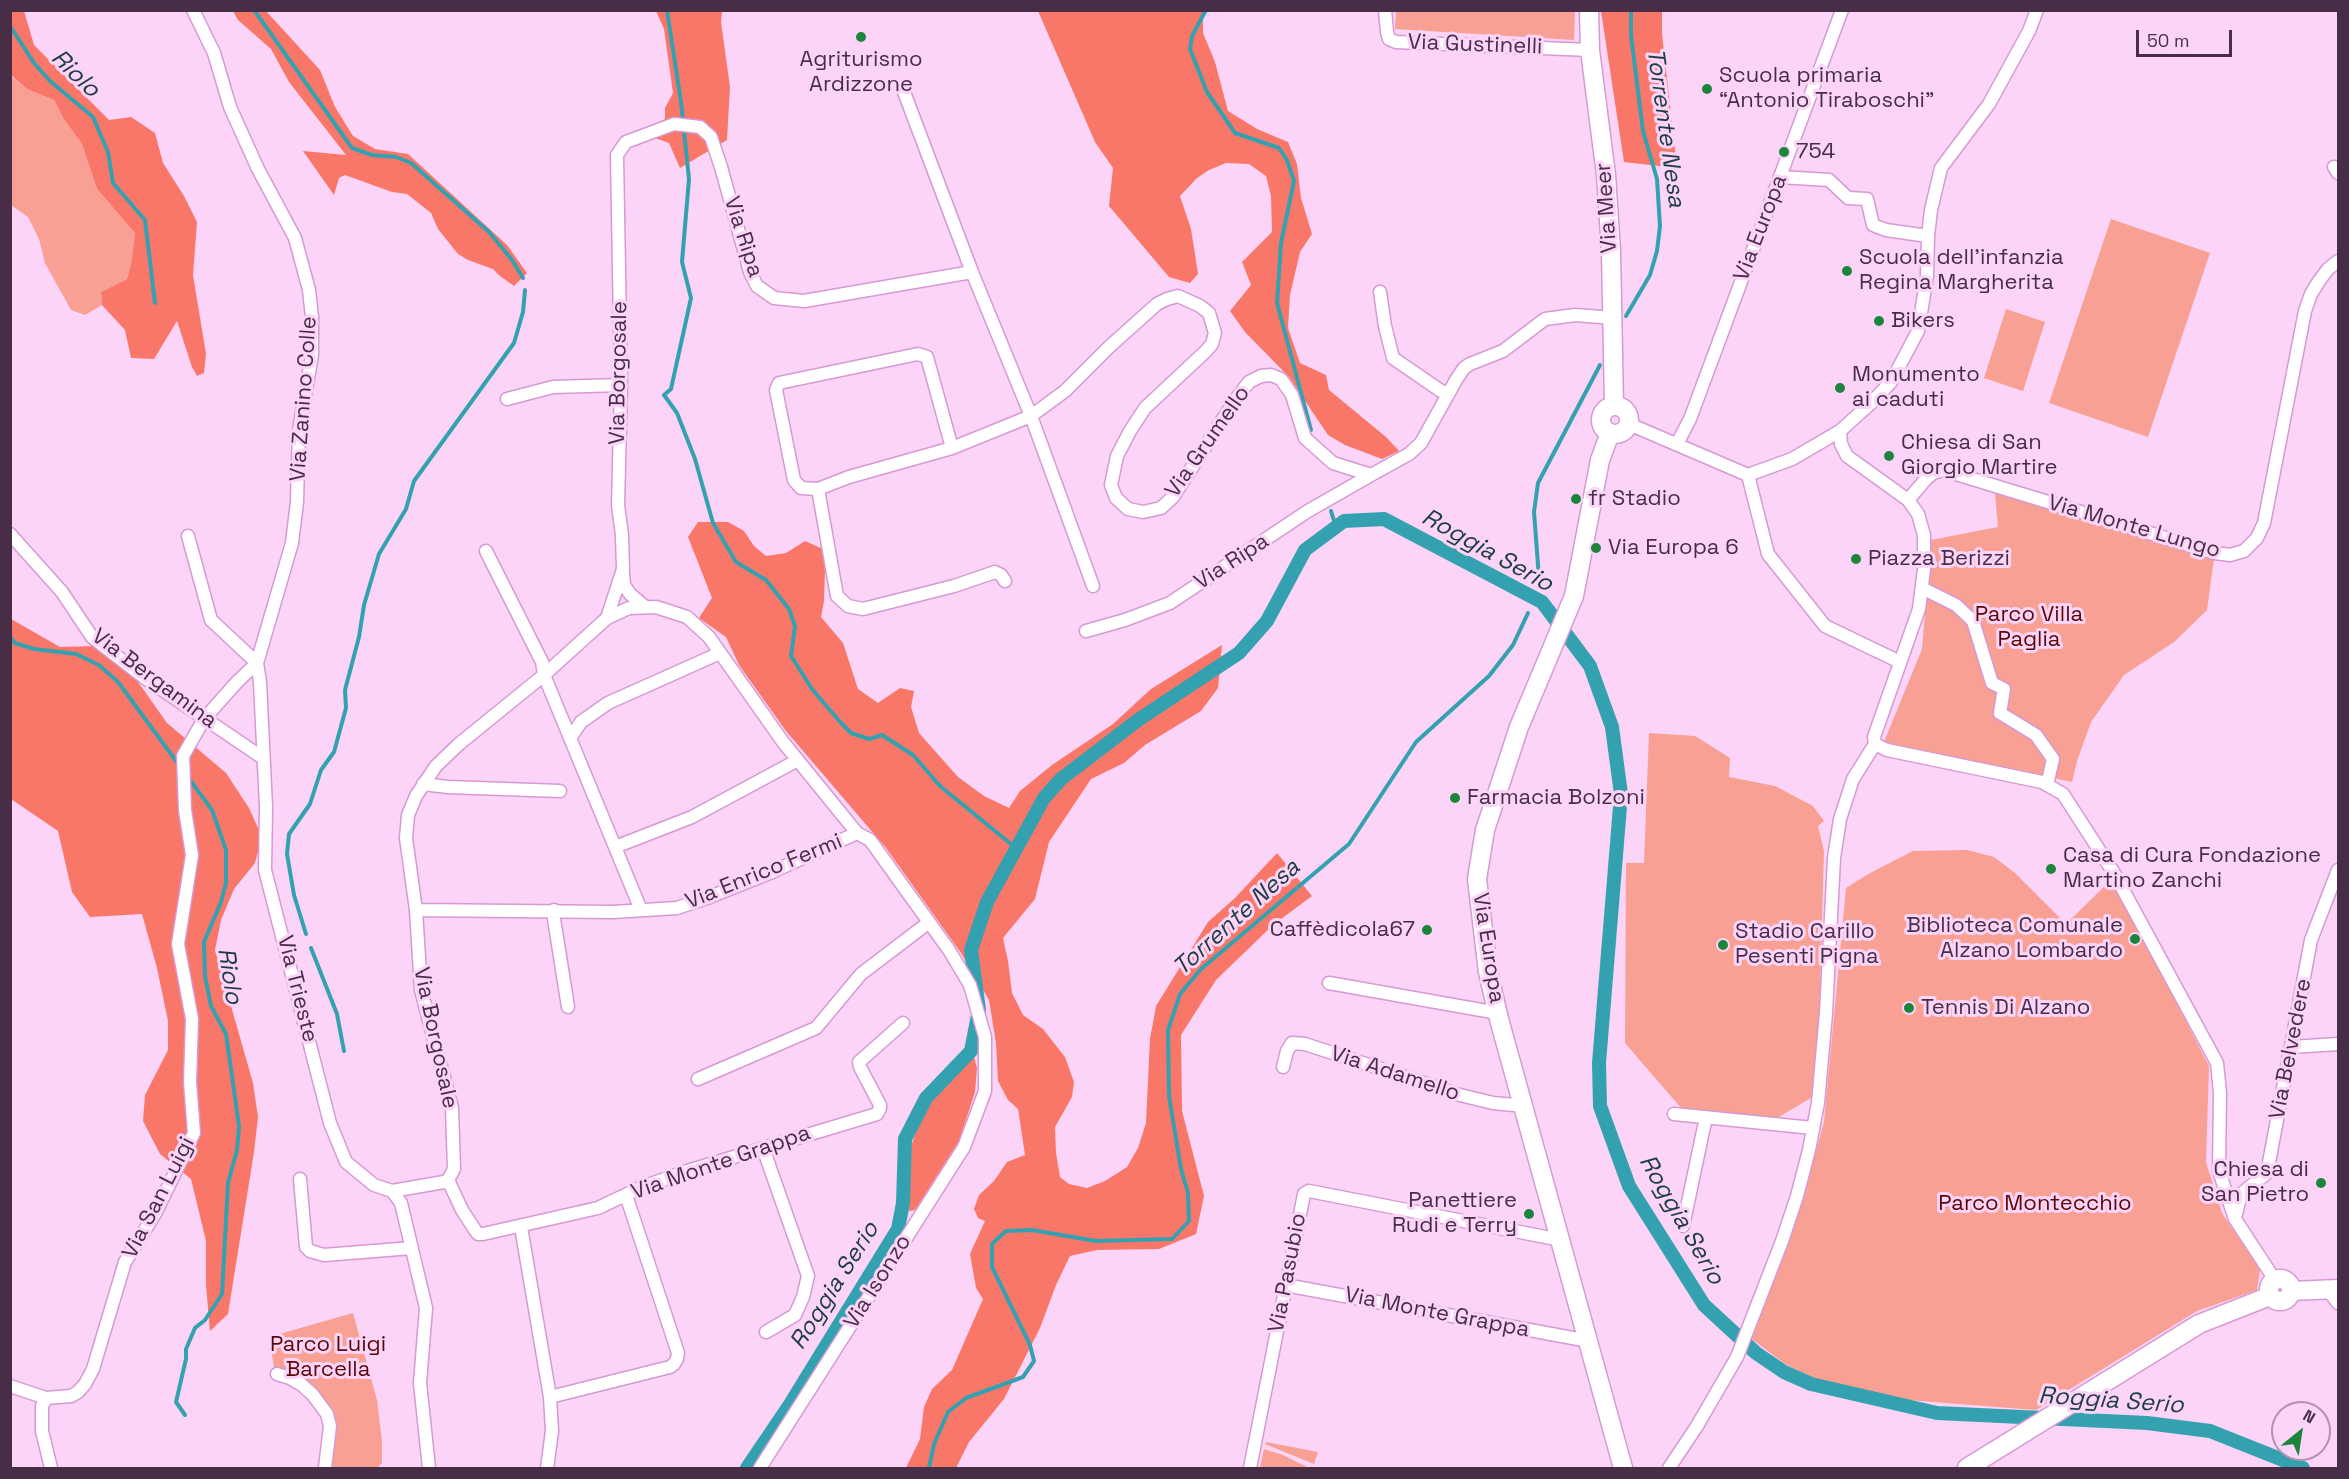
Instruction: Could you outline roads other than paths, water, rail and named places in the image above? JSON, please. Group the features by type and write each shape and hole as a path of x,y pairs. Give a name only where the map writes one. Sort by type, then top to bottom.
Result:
{"street":[{"name":"Via Zanino Colle","path":"193,10 214,53 230,107 258,169 295,238 309,290 312,317 312,356 297,450 297,502 292,543 257,663 264,758"},
{"name":"Via Gustinelli","path":"1385,10 1389,39 1396,42 1590,50"},
{"name":"Via Meer","path":"1590,10 1590,50 1606,175 1614,318 1614,406"},
{"name":"Via Europa","path":"1677,444 1689,419 1842,10"},
{"path":"1629,424 1748,475 1792,459 1840,431 1871,403 1891,381 1918,331 1927,276 1928,236 1941,168 1989,104 2029,31 2037,10"},
{"path":"904,92 972,272 1031,416 1093,586"},
{"name":"Via Ripa","path":"618,177 617,155 626,142 674,124 700,127 711,137 750,272 757,286 774,298 804,301 972,272"},
{"name":"Via Borgosale","path":"618,177 621,385 617,458 622,569 624,585 630,594 644,606"},
{"path":"1780,177 1829,180 1848,198 1868,199 1873,225 1886,230 1928,236"},
{"name":"Via Monte Lungo","path":"1908,500 1926,479 1933,473 1943,470 2215,553 2230,555 2244,551 2257,538 2264,523 2308,302 2319,281 2338,261"},
{"path":"1380,292 1393,358 1441,391 1449,393"},
{"name":"Via Grumello","path":"818,489 849,477 952,448 1031,416 1065,391 1157,304 1178,296 1200,306 1209,313 1215,333 1212,344 1206,351 1146,408 1130,431 1117,456 1112,485 1116,498 1128,510 1143,512 1161,508 1173,497 1249,382 1271,375 1281,379 1292,395 1305,438 1334,463 1371,476"},
{"path":"1371,476 1409,454 1421,443 1464,368 1503,351 1545,319 1575,315 1614,318"},
{"path":"952,448 930,365 927,357 918,354 779,383 776,390 794,480 801,488 818,489 837,596 848,606 863,609 954,586 995,572 1005,581"},
{"path":"507,399 552,387 621,385"},
{"path":"1614,406 1626,411 1629,424 1624,431 1610,433 1603,427 1602,418 1606,410 1614,406"},
{"path":"1669,1468 1697,1426 1737,1357 1797,1196 1818,1103 1826,1013 1834,858 1840,819 1853,779 1875,744 1874,737 1919,609 1924,535 1918,514 1908,500 1847,456 1841,444 1840,431"},
{"name":"Via Europa","path":"1610,433 1600,460 1578,581 1567,618 1520,727 1485,830 1477,879 1488,972 1498,1013 1623,1468"},
{"path":"1748,475 1768,554 1825,626 1900,662"},
{"name":"Via Ripa","path":"1086,631 1125,620 1170,603 1308,511 1371,476"},
{"name":"Via Bergamina","path":"10,534 62,592 92,637 204,718 264,758"},
{"path":"188,536 211,620 257,663"},
{"path":"486,551 542,662 544,675 641,910"},
{"name":"Via Borgosale","path":"448,1180 454,1169 455,1159 452,1108 421,990 416,910 406,838 408,815 423,784 436,766 459,744 544,675 607,618 622,569"},
{"path":"1922,588 1956,605 1973,621 1992,683 2004,689 2001,713 2036,735 2053,759 2047,785"},
{"path":"607,618 629,608 644,606 656,607 687,617 709,637 783,742 857,833"},
{"path":"570,738 582,722 609,703 720,653"},
{"name":"Via Zanino Colle","path":"204,718 257,663"},
{"name":"Via San Luigi","path":"15,1387 46,1398 71,1396 85,1384 93,1369 124,1262 156,1212 194,1133 190,1082 192,1019 178,944 192,855 185,810 183,759 204,718"},
{"path":"1875,744 1887,750 2047,785 2063,794 2114,873 2217,1063 2220,1093 2219,1171 2235,1219 2273,1288 2276,1301 2288,1298 2291,1291 2335,1294"},
{"name":"Via Trieste","path":"264,758 266,870 330,1123 346,1162 374,1185 392,1191"},
{"path":"615,847 692,817 798,760"},
{"path":"423,784 560,791"},
{"name":"Via Enrico Fermi","path":"416,910 677,908 772,872 857,833 870,840 928,923"},
{"name":"Via Belvedere","path":"2235,1219 2241,1194 2267,1173 2311,940 2338,870"},
{"path":"554,910 568,1007"},
{"path":"698,1079 816,1028 861,974 928,923"},
{"name":"Via Isonzo","path":"760,1468 964,1147 986,1091 985,1037 970,985 949,950 928,923"},
{"path":"1329,983 1498,1013"},
{"name":"Via Monte Grappa","path":"448,1180 462,1210 478,1234 521,1227 598,1208 684,1172 877,1114 880,1105 859,1062 903,1023"},
{"path":"2291,1047 2338,1041"},
{"name":"Via Adamello","path":"1282,1067 1292,1043 1305,1044 1460,1095 1493,1103 1524,1103"},
{"path":"1674,1114 1813,1128"},
{"path":"1683,1226 1707,1117"},
{"path":"763,1148 808,1276 803,1297 795,1315 766,1332"},
{"path":"300,1179 306,1247 310,1251 324,1255 412,1248"},
{"path":"429,1468 420,1383 426,1308 401,1203 392,1191 448,1180"},
{"name":"Via Pasubio","path":"1250,1468 1304,1194 1309,1191 1561,1240"},
{"path":"550,1397 670,1367 677,1359 678,1353 626,1195"},
{"path":"521,1227 550,1397 552,1431 547,1468"},
{"name":"Via Monte Grappa","path":"1286,1285 1589,1341"},
{"path":"1967,1468 2199,1324 2273,1288"},
{"path":"277,1374 302,1385 313,1395 327,1414 330,1426 326,1468"},
{"path":"46,1398 42,1406 42,1431 51,1468"}],"waterway":[{"path":"254,10 352,148 372,155 396,157 411,163 489,232 512,260 523,278"},
{"path":"667,10 681,102 689,179 682,262 691,298 671,389 664,395 677,413 695,459 713,523 736,562 766,580 789,609 795,626 791,656 812,689 841,723 851,733 869,739 882,735 913,755 940,786 1017,849"},
{"path":"1206,10 1192,36 1190,49 1207,92 1235,133 1279,148 1287,160 1294,181 1281,243 1277,303 1311,430"},
{"name":"Torrente Nesa","path":"1626,316 1650,275 1657,251 1660,226 1657,179 1643,131 1631,35 1631,10"},
{"name":"Riolo","path":"10,26 34,63 50,81 93,117 108,152 113,183 145,220 155,303 153,288"},
{"path":"306,934 294,895 287,854 289,834 310,804 321,770 334,752 346,708 345,690 359,637 364,605 379,554 406,509 414,481 514,343 523,312 525,290"},
{"name":"Torrente Nesa","path":"1539,578 1534,512 1538,483 1600,365"},
{"path":"1331,511 1336,527"},
{"name":"Roggia Serio","path":"747,1468 789,1406 898,1229 903,1203 905,1139 926,1098 971,1051 979,1010 971,950 987,902 1044,798 1061,779 1138,720 1239,653 1267,621 1305,550 1344,521 1384,519 1542,602 1590,666 1612,727 1621,794 1599,1063 1600,1106 1629,1186 1704,1305 1756,1353 1784,1372 1811,1384 1937,1413 2147,1423 2210,1431 2303,1468"},
{"name":"Torrente Nesa","path":"929,1468 934,1444 948,1412 966,1398 1023,1377 1034,1361 1030,1345 992,1267 992,1244 1006,1231 1032,1230 1096,1241 1172,1239 1189,1221 1188,1193 1181,1169 1169,1096 1168,1030 1180,994 1201,969 1349,844 1416,742 1489,676 1513,645 1528,613"},
{"name":"Riolo","path":"10,637 15,643 34,649 76,654 99,665 118,682 179,765"},
{"name":"Riolo","path":"185,1415 176,1402 186,1359 186,1349 195,1328 205,1320 222,1294 228,1183 237,1150 239,1126 226,1034 211,1006 205,976 204,942 221,902 226,883 226,850 212,810 187,776"},
{"path":"311,948 337,1014 344,1051"}],"place":[{"name":"Agriturismo Ardizzone","path":"861,37"},
{"name":"Scuola primaria “Antonio Tiraboschi”","path":"1707,89"},
{"name":"754","path":"1784,152"},
{"name":"Scuola dell’infanzia Regina Margherita","path":"1847,271"},
{"name":"Bikers","path":"1879,321"},
{"name":"Monumento ai caduti","path":"1840,388"},
{"name":"Chiesa di San Giorgio Martire","path":"1889,456"},
{"name":"fr Stadio","path":"1576,499"},
{"name":"Via Europa 6","path":"1596,548"},
{"name":"Piazza Berizzi","path":"1856,559"},
{"name":"Farmacia Bolzoni","path":"1455,798"},
{"name":"Casa di Cura Fondazione Martino Zanchi","path":"2051,869"},
{"name":"Caffèdicola67","path":"1427,930"},
{"name":"Biblioteca Comunale Alzano Lombardo","path":"2135,939"},
{"name":"Stadio Carillo Pesenti Pigna","path":"1723,945"},
{"name":"Tennis Di Alzano","path":"1909,1008"},
{"name":"Chiesa di San Pietro","path":"2321,1183"},
{"name":"Panettiere Rudi e Terry","path":"1529,1214"}],"park label":[{"name":"Parco Villa Paglia","path":"2029,628"},
{"name":"Parco Montecchio","path":"2035,1204"},
{"name":"Parco Luigi Barcella","path":"328,1358"}]}
